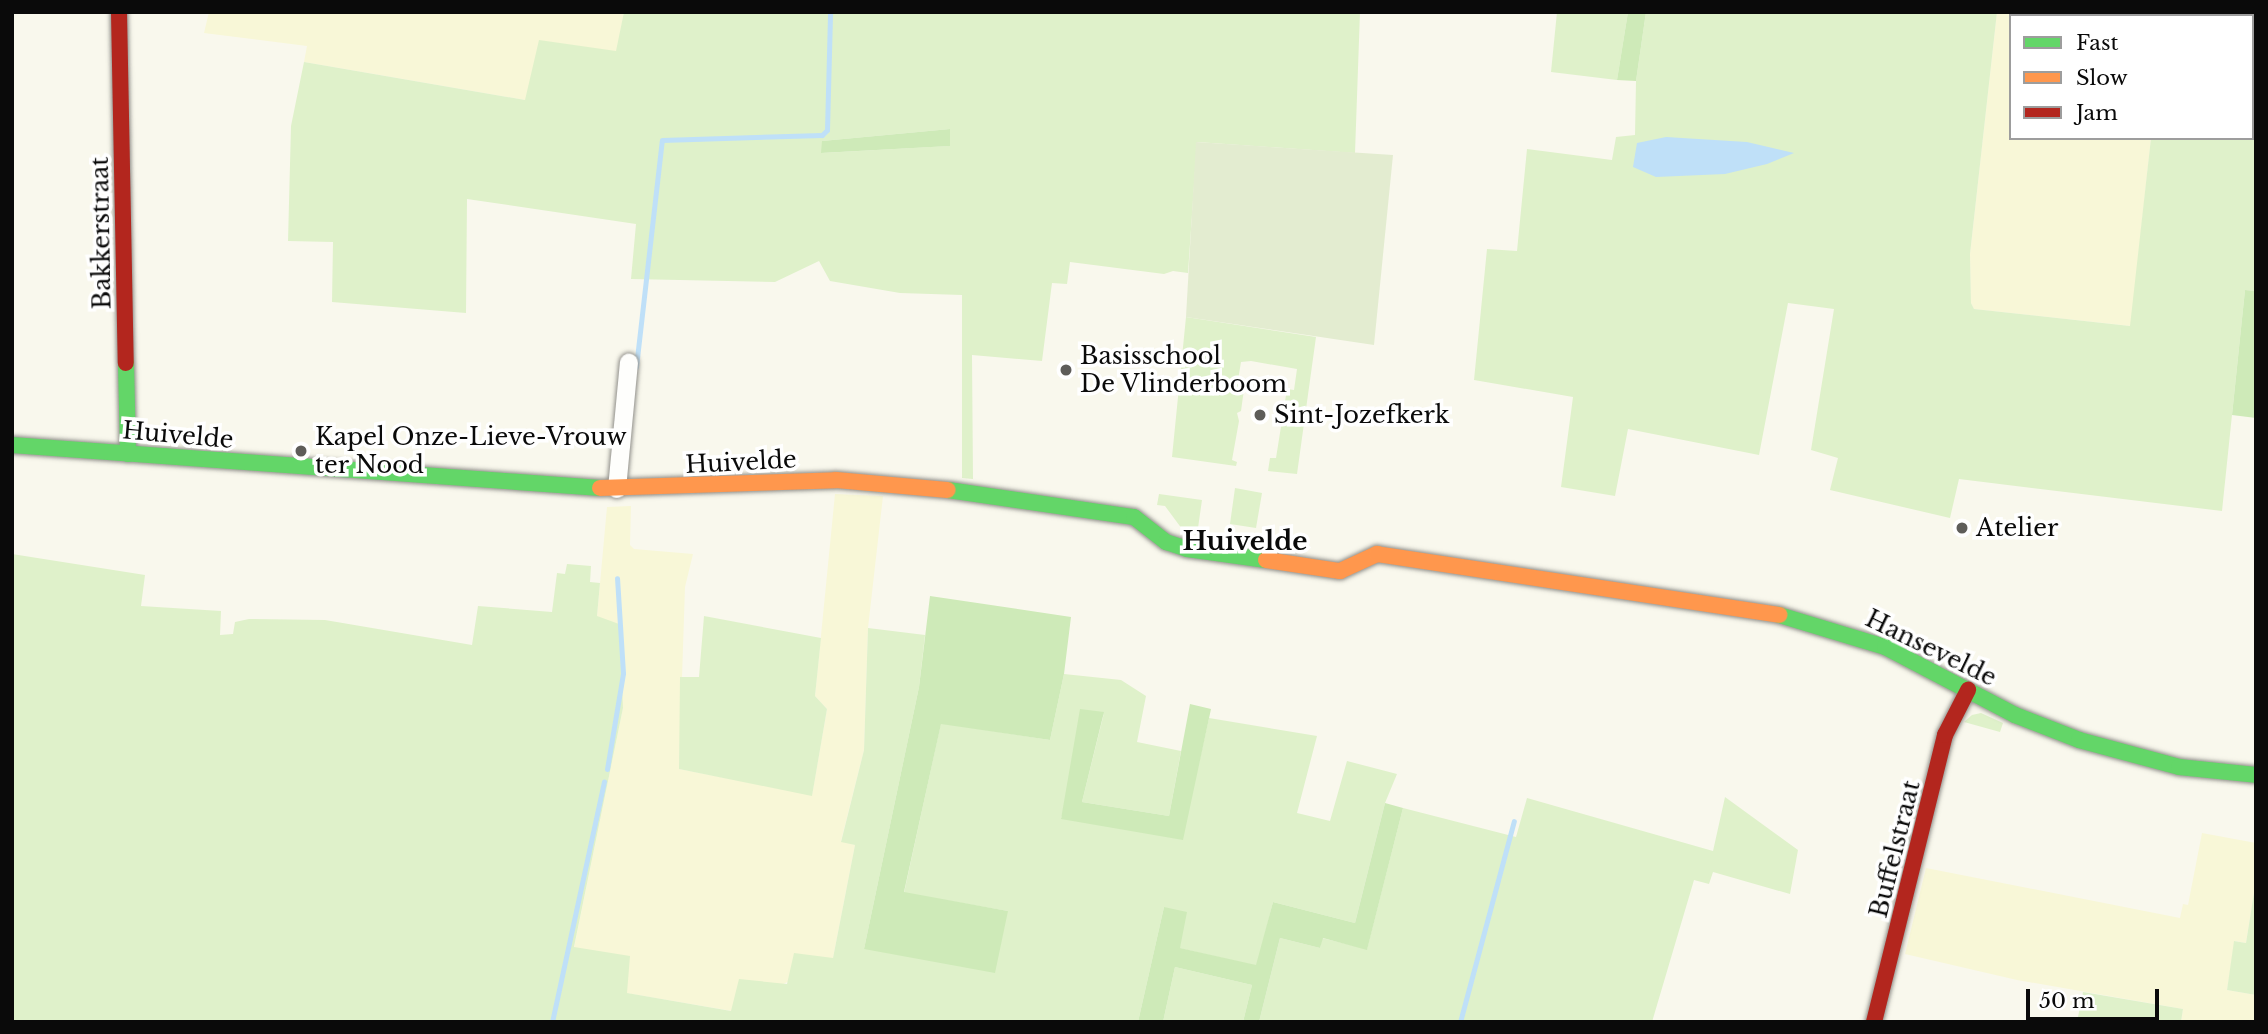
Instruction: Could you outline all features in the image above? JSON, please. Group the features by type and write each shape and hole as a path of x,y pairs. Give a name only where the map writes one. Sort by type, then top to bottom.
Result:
{"street":[{"name":"Bakkerstraat","path":"120,12 128,454"},
{"path":"617,489 629,363"},
{"name":"Huivelde","path":"12,446 617,489 836,480 942,490 1134,517 1166,542 1187,549 1313,568 1340,571 1377,554 1456,565"},
{"name":"Hansevelde","path":"1456,565 1803,620 1885,647 2015,715 2079,740 2133,757 2179,767 2256,775"},
{"name":"Buffelstraat","path":"1874,1022 1945,735 1968,690"}],"green space":[{"path":"209,12 624,12 617,51 525,100 304,62 307,46 204,33"},
{"path":"624,12 1360,12 1355,153 1197,142 1188,273 1173,271 1164,274 1070,262 1067,284 1052,283 1042,361 972,355 973,479 962,478 962,295 900,293 830,281 819,261 775,282 631,279 636,224 467,199 466,313 332,302 333,242 288,241 291,126 304,62 525,100 539,40 616,51","holes":["950,129 949,146 822,153 822,141"]},
{"path":"1557,12 1628,12 1617,80 1551,72"},
{"path":"1628,12 1646,12 1636,81 1617,80"},
{"path":"1646,12 1997,12 1970,254 1971,303 1974,309 2130,326 2151,140 2254,140 2254,14 2164,12 2256,12 2256,291 2245,290 2222,511 1959,479 1950,518 1830,490 1838,458 1811,450 1834,309 1788,303 1759,455 1628,429 1615,496 1561,487 1573,397 1474,380 1487,249 1517,251 1527,149 1612,160 1616,137 1635,135 1636,81"},
{"path":"1997,12 2164,12 2009,14 2009,140 2151,140 2131,326 1974,309 1971,303 1970,254"},
{"path":"950,129 950,146 821,153 822,141"},
{"path":"1196,142 1393,155 1374,345 1186,317"},
{"path":"2245,290 2256,291 2256,418 2232,415"},
{"path":"1186,317 1316,337 1297,474 1268,471 1270,458 1276,458 1287,389 1294,390 1297,369 1251,361 1241,362 1238,380 1245,382 1241,411 1237,413 1239,421 1232,460 1237,462 1236,466 1172,457"},
{"path":"1235,488 1262,493 1256,528 1230,524"},
{"path":"835,494 883,496 868,628 864,750 841,841 855,845 833,958 732,1011 626,993 574,948 623,708 597,616 607,507 631,506 630,545 634,549 693,554 685,587 679,769 812,795 827,709 815,696"},
{"path":"1159,494 1202,500 1197,535 1185,533 1165,506 1157,505"},
{"path":"12,554 145,575 141,606 221,611 220,635 233,634 235,622 249,619 325,620 472,645 478,606 552,612 557,573 565,574 567,564 591,566 590,582 600,583 597,616 619,624 623,708 574,947 630,956 627,993 731,1011 739,979 787,984 794,953 833,958 855,845 841,842 864,750 868,628 925,635 919,687 864,949 1008,911 904,893 941,723 1050,740 1064,674 1121,680 1146,696 1137,742 1181,751 1169,816 1082,802 1104,713 1061,818 1182,839 1209,718 1317,736 1297,813 1330,821 1347,761 1397,774 1385,803 1355,923 1273,902 1257,966 1179,948 1164,907 1138,1022 12,1022"},
{"path":"930,596 1071,617 1064,674 1050,740 941,724 904,892 1008,911 995,973 864,949 919,687"},
{"path":"704,616 821,638 815,696 827,709 812,796 679,769 680,677 699,677"},
{"path":"1190,704 1211,709 1183,840 1061,819 1080,709 1104,712 1082,802 1169,816"},
{"path":"1981,713 2003,723 2000,732 1964,722 1972,715"},
{"path":"1725,797 1798,850 1790,894 1713,872 1709,884 1694,880 1652,1022 1259,1022 1280,938 1320,948 1322,938 1367,949 1403,808 1516,837 1527,798 1713,851"},
{"path":"1385,803 1403,808 1367,950 1323,938 1320,948 1280,938 1259,1022 1243,1022 1252,985 1175,967 1163,1022 1138,1022 1164,907 1187,912 1180,948 1256,965 1273,902 1355,923"},
{"path":"2202,833 2256,843 2256,880 2246,943 2235,941 2227,990 2256,995 2256,1022 2181,1022 2183,1009 2017,980 1905,954 1926,868 2180,918 2183,904 2188,905"},
{"path":"2256,880 2256,995 2227,990 2234,941 2246,943"},
{"path":"1175,967 1252,985 1243,1022 1163,1022"},
{"path":"2083,992 2183,1009 2181,1022 2077,1022"}],"water":[{"path":"1666,137 1747,142 1794,153 1767,164 1725,174 1656,177 1633,167 1637,143"}],"waterway":[{"path":"636,367 662,140 822,135 827,130 830,12"},
{"path":"607,769 623,673 617,578"},
{"path":"552,1022 604,782"},
{"path":"1460,1022 1514,821"}],"traffic: fast":[{"path":"126,363 128,454"},
{"path":"12,445 600,488"},
{"path":"948,490 1134,517 1166,542 1187,549 1266,560"},
{"path":"1779,615 1885,647 2015,715 2079,740 2179,767 2256,775"}],"traffic: slow":[{"path":"600,488 836,480 948,490"},
{"path":"1266,560 1340,571 1377,554 1779,615"}],"traffic: jam":[{"path":"119,12 126,363"},
{"path":"1874,1022 1945,735 1968,690"}],"place":[{"name":"Basisschool De Vlinderboom","path":"1066,370"},
{"name":"Sint-Jozefkerk","path":"1260,415"},
{"name":"Kapel Onze-Lieve-Vrouw ter Nood","path":"301,451"},
{"name":"Atelier","path":"1962,528"}],"district":[{"name":"Huivelde","path":"1245,542"}]}
